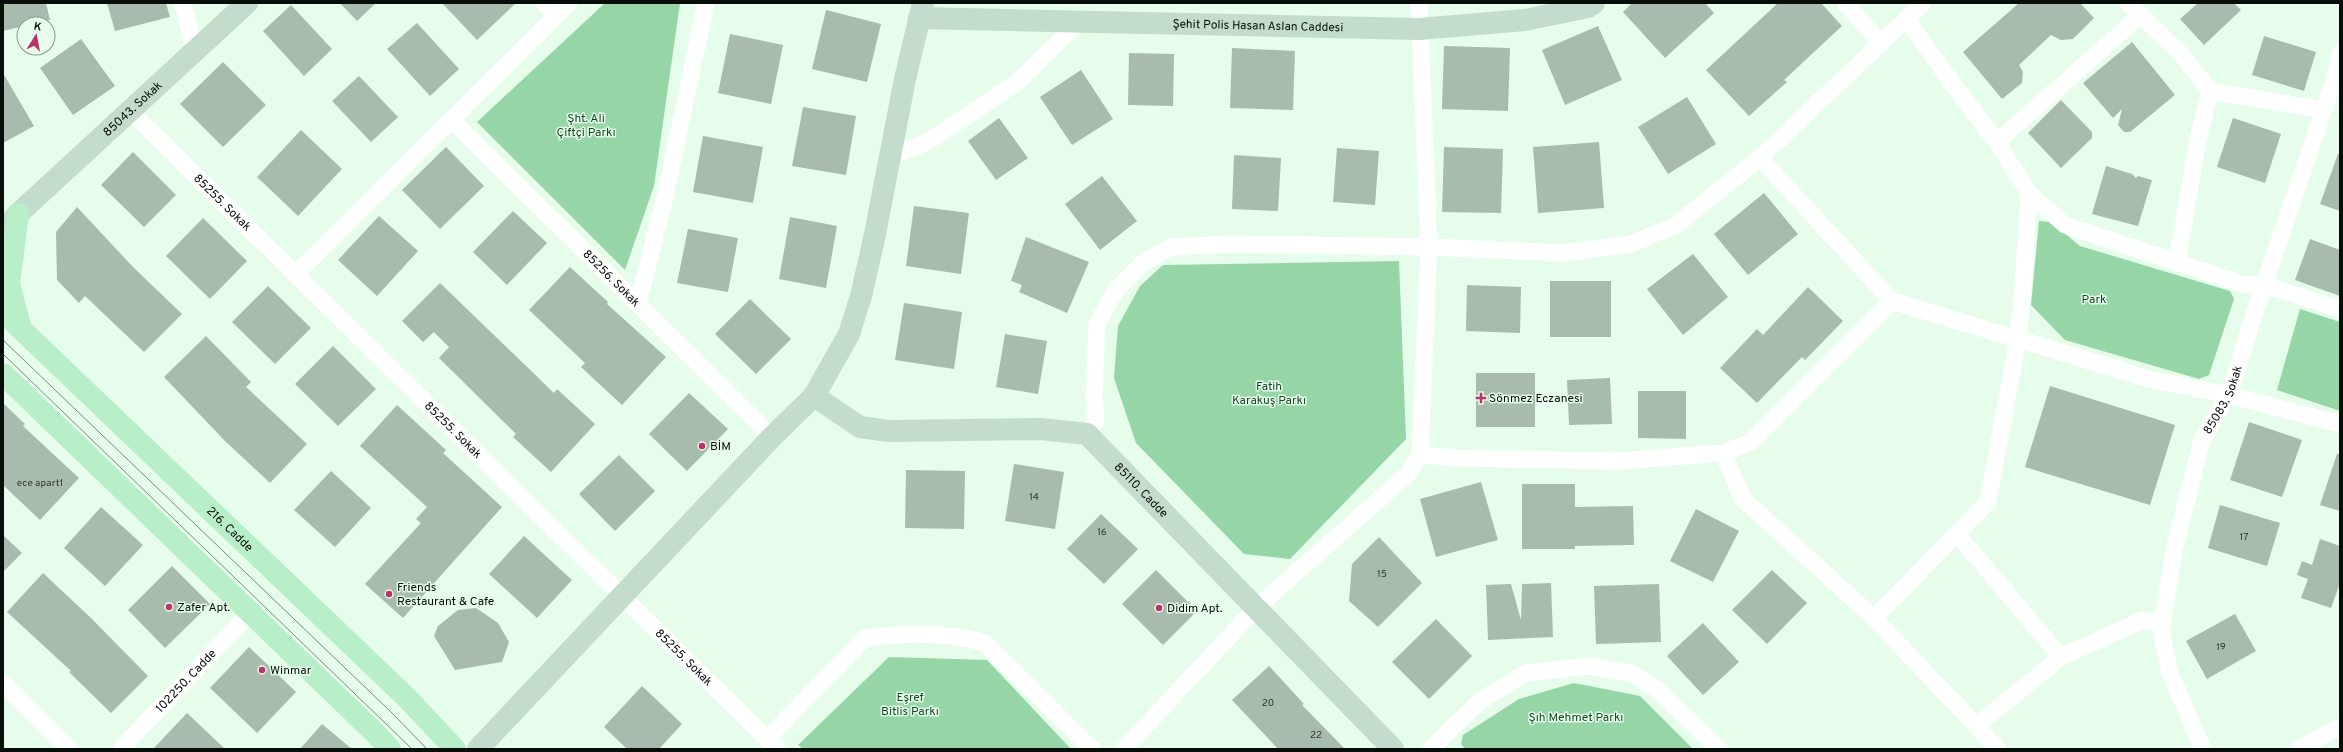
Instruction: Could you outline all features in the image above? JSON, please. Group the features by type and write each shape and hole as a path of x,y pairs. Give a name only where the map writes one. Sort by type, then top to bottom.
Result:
{"main road":[{"path":"11,216 9,284 21,329"},
{"name":"216. Cadde","path":"3,312 407,698 455,749"},
{"path":"3,374 390,749"}],"street":[{"path":"183,3 195,53"},
{"name":"85043. Sokak","path":"3,232 11,216 130,112 247,3"},
{"path":"544,3 556,15"},
{"path":"296,275 569,3"},
{"path":"638,304 665,197 706,3"},
{"path":"1124,749 1257,607 1408,474 1420,455 1429,247 1419,3"},
{"name":"Şehit Polis Hasan Aslan Caddesi","path":"921,10 1080,21 1420,29 1525,20 1588,7 1594,3"},
{"path":"1845,3 1882,44"},
{"path":"814,396 860,427 888,430 1041,429 1087,434 1096,421 1094,396 1097,324 1116,290 1143,263 1171,247 1230,244 1429,247 1564,253 1631,244 1676,225 1760,158 1882,44 1923,3"},
{"path":"2128,3 2182,55 2210,91 2324,110"},
{"path":"478,749 772,437 814,396 849,334 861,296 921,10"},
{"path":"1997,142 2141,15"},
{"path":"1907,20 1997,142 2029,193 2064,225 2242,284 2264,285 2340,309"},
{"path":"890,157 929,141 1019,81 1080,21"},
{"name":"85083. Sokak","path":"2203,749 2170,673 2161,631 2174,550 2202,440 2229,395 2264,285 2336,74 2340,53"},
{"path":"2177,262 2198,140 2210,91"},
{"name":"85255. Sokak","path":"130,112 772,744"},
{"name":"85256. Sokak","path":"451,119 772,437"},
{"path":"1760,158 1892,301 2149,379 2229,395 2340,424"},
{"path":"1874,618 1988,502 2018,339 2023,289 2029,193"},
{"path":"1420,455 1457,458 1618,461 1723,452 1751,442 1892,301"},
{"name":"85110. Cadde","path":"1087,434 1257,607 1392,749"},
{"path":"1723,452 1742,500 1874,618 1998,749"},
{"path":"1957,534 2061,658"},
{"name":"102250. Cadde","path":"121,749 250,613"},
{"path":"1976,726 2061,658 2143,620 2162,624"},
{"path":"772,744 865,638 885,636 964,637 985,643 1092,749"},
{"path":"1431,749 1480,701 1526,673 1589,666 1630,673 1658,690 1719,749"},
{"path":"3,683 69,749"},
{"path":"2299,749 2340,727"}],"green space":[{"name":"Şht. Ali Çiftçi Parkı","path":"605,3 680,3 654,186 625,270 477,122"},
{"name":"Park","path":"2039,221 2051,222 2080,246 2230,291 2234,299 2209,375 2199,379 2065,340 2031,305"},
{"name":"Fatih Karakuş Parkı","path":"1399,261 1406,439 1290,559 1244,554 1136,443 1114,378 1118,326 1140,286 1163,265"},
{"path":"2300,309 2340,322 2340,411 2277,390"},
{"name":"Eşref Bitlis Parkı","path":"889,657 987,660 1071,749 803,749 798,745"},
{"name":"Şıh Mehmet Parkı","path":"1574,683 1640,696 1693,749 1465,749 1461,744 1463,735 1519,699"}],"building":[{"path":"3,3 46,3 49,16 16,16 16,28 3,31"},
{"path":"107,3 166,3 170,17 115,31"},
{"path":"340,3 376,3 357,21"},
{"path":"442,3 516,3 477,40"},
{"path":"1632,3 1705,3 1714,13 1665,58 1623,12"},
{"path":"1778,3 1821,3 1842,26 1784,80 1787,82 1749,116 1706,70"},
{"path":"2019,3 2080,3 2094,18 2073,39 2061,40 2051,35 2019,65 2023,72 2022,83 2002,99 1963,52"},
{"path":"2198,3 2234,3 2241,10 2204,45 2180,19"},
{"path":"291,5 332,49 304,76 263,31"},
{"path":"826,10 881,24 867,82 812,69"},
{"path":"417,23 459,69 430,96 387,49"},
{"path":"1598,26 1622,80 1565,105 1542,50"},
{"path":"730,34 783,45 771,104 718,93"},
{"path":"2264,36 2316,52 2304,91 2252,75"},
{"path":"81,39 115,86 73,115 40,68"},
{"path":"2132,42 2175,95 2130,132 2124,132 2118,125 2122,109 2113,118 2083,83"},
{"path":"1444,46 1510,48 1508,111 1442,109"},
{"path":"1232,48 1295,51 1293,110 1230,108"},
{"path":"1129,53 1174,54 1173,106 1128,105"},
{"path":"223,62 266,105 223,147 180,104"},
{"path":"1081,70 1113,119 1072,145 1040,97"},
{"path":"3,73 34,126 3,143"},
{"path":"359,76 398,117 371,142 332,101"},
{"path":"1687,97 1716,144 1668,174 1638,127"},
{"path":"2061,100 2092,132 2092,138 2061,168 2028,133"},
{"path":"803,107 856,116 846,175 792,166"},
{"path":"999,118 1028,158 996,180 968,141"},
{"path":"2233,118 2281,134 2265,183 2217,167"},
{"path":"301,130 342,169 298,216 257,177"},
{"path":"703,136 763,147 753,203 693,192"},
{"path":"1599,142 1604,208 1538,213 1533,147"},
{"path":"446,147 484,186 440,229 402,190"},
{"path":"1444,147 1503,149 1501,213 1442,212"},
{"path":"1337,148 1379,151 1375,205 1333,202"},
{"path":"133,152 176,195 144,227 101,185"},
{"path":"2338,154 2340,154 2340,211 2320,204"},
{"path":"1234,155 1281,158 1278,211 1232,209"},
{"path":"2106,166 2132,174 2136,178 2138,176 2152,180 2138,226 2092,214"},
{"path":"1102,176 1137,221 1100,250 1065,204"},
{"path":"1764,193 1798,234 1748,275 1714,234"},
{"path":"914,206 969,213 961,274 906,266"},
{"path":"77,207 132,266 182,314 144,352 85,296 79,303 57,280 56,232"},
{"path":"513,211 547,243 507,285 473,252"},
{"path":"379,216 418,251 377,296 338,260"},
{"path":"790,217 837,226 826,288 779,279"},
{"path":"203,218 247,261 210,299 166,256"},
{"path":"688,229 738,238 728,292 677,283"},
{"path":"1026,237 1089,262 1067,313 1019,292 1022,285 1011,281"},
{"path":"2310,239 2340,250 2340,296 2295,280"},
{"path":"1693,254 1728,297 1683,335 1647,289"},
{"path":"570,267 608,302 607,304 666,357 622,405 581,367 585,363 529,310"},
{"path":"1550,281 1611,281 1611,337 1550,337"},
{"path":"440,283 554,393 557,389 595,424 551,472 513,437 516,434 439,358 449,347 434,332 423,342 402,321"},
{"path":"1467,285 1521,287 1520,333 1466,331"},
{"path":"268,286 311,328 275,364 232,322"},
{"path":"1808,287 1843,321 1805,360 1802,357 1757,403 1720,368 1757,329 1763,335"},
{"path":"750,299 791,339 756,374 715,334"},
{"path":"904,303 962,312 954,369 895,360"},
{"path":"1005,334 1047,341 1038,394 996,387"},
{"path":"206,336 251,382 246,387 307,444 270,483 224,440 164,377"},
{"path":"333,346 376,389 338,426 295,384"},
{"path":"1476,373 1535,373 1535,427 1476,427"},
{"path":"1610,378 1612,424 1569,425 1567,380"},
{"path":"2050,386 2175,425 2150,505 2025,467"},
{"path":"1638,391 1686,391 1686,439 1638,438"},
{"path":"689,393 728,429 687,471 649,434"},
{"path":"3,403 25,424 23,426 79,478 40,520 3,485"},
{"path":"397,405 446,450 443,453 502,507 403,618 365,584 421,523 416,519 427,507 360,446"},
{"path":"2249,422 2302,440 2282,497 2230,480"},
{"path":"2337,454 2340,454 2340,511 2320,505"},
{"path":"619,455 655,491 615,531 579,494"},
{"path":"1014,464 1064,472 1055,529 1005,521"},
{"path":"906,470 965,471 964,529 905,528"},
{"path":"331,471 371,508 335,547 294,510"},
{"path":"1481,482 1498,540 1436,557 1420,499"},
{"path":"1522,484 1575,484 1575,507 1633,506 1634,545 1575,546 1575,549 1522,549"},
{"path":"2220,505 2280,523 2267,566 2208,548"},
{"path":"101,507 143,545 105,586 64,548"},
{"path":"1696,509 1739,531 1713,582 1670,561"},
{"path":"1101,514 1138,549 1104,584 1067,549"},
{"path":"3,535 22,553 3,572"},
{"path":"524,536 572,580 537,618 489,574"},
{"path":"1379,537 1422,583 1378,627 1349,601 1352,564"},
{"path":"2320,539 2340,546 2340,583 2331,608 2301,598 2308,579 2297,575 2302,561 2312,565"},
{"name":"Zafer Apt.","path":"172,566 210,604 165,648 128,610"},
{"name":"Didim Apt.","path":"1156,570 1197,611 1163,645 1122,604"},
{"path":"1772,570 1807,603 1767,644 1732,610"},
{"path":"43,573 91,618 148,676 111,713 69,672 71,671 7,612"},
{"path":"1551,583 1553,637 1488,640 1486,585 1511,584 1521,620 1522,584"},
{"path":"1659,584 1661,642 1596,644 1594,586"},
{"path":"476,608 498,623 509,642 502,662 455,670 434,636 438,626 458,610"},
{"path":"2235,614 2256,651 2207,679 2186,641"},
{"path":"1436,619 1472,656 1429,699 1392,662"},
{"path":"1703,623 1739,662 1703,695 1667,656"},
{"path":"249,647 296,692 257,733 210,688"},
{"path":"1269,666 1304,704 1302,705 1345,749 1278,749 1232,700"},
{"path":"642,686 682,724 659,749 627,749 604,727"},
{"path":"187,713 225,749 153,749"},
{"path":"322,724 352,749 300,749"}],"tram line":[{"path":"3,340 392,713 427,749"},
{"path":"3,354 412,749"}],"place":[{"name":"Sönmez Eczanesi","path":"1481,398"},
{"name":"BİM","path":"702,446"},
{"name":"Friends Restaurant & Cafe","path":"389,594"},
{"name":"Zafer Apt.","path":"169,607"},
{"name":"Didim Apt.","path":"1159,608"},
{"name":"Winmar","path":"262,670"}]}
